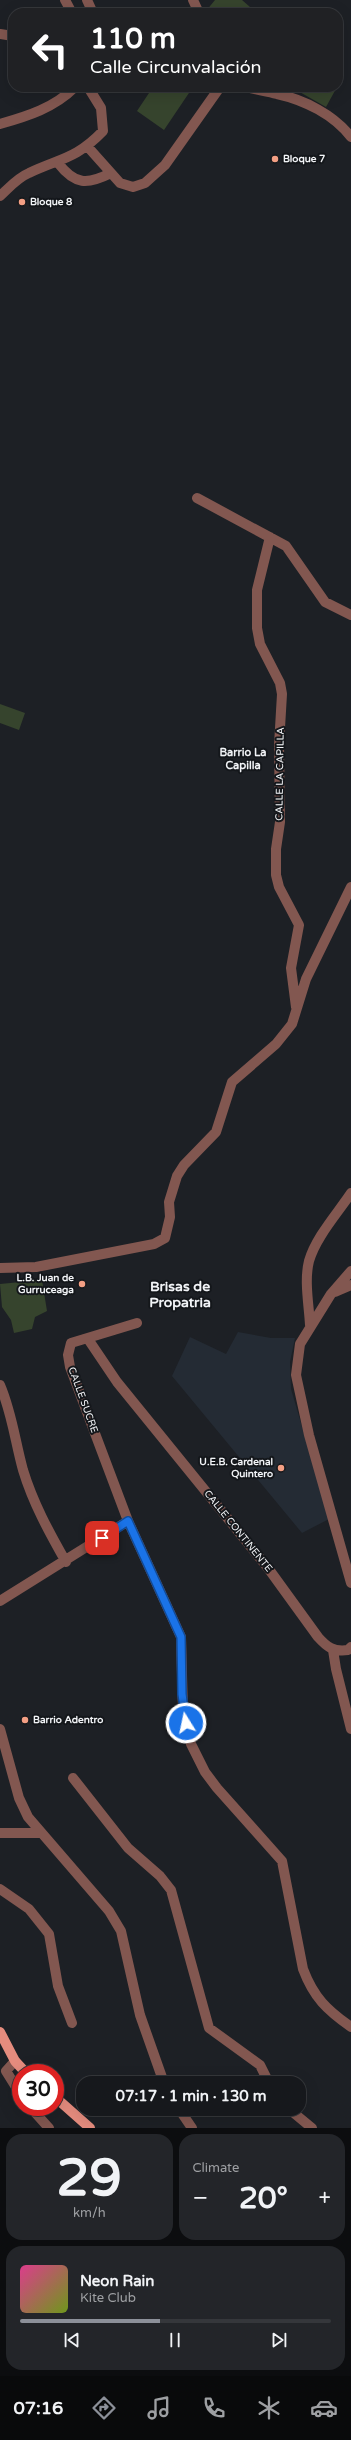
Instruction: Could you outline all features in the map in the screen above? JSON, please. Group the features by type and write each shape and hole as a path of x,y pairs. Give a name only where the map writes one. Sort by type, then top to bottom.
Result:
{"main road":[{"path":"0,2032 18,2064"},
{"path":"64,2105 90,2128"}],"street":[{"path":"0,124 31,115 49,106 68,92"},
{"path":"0,196 28,173 58,162 87,146 103,131 104,123 96,96 92,92"},
{"path":"87,146 120,183 133,187 145,183 165,165 216,92"},
{"path":"269,92 278,94 323,112 341,124 351,137"},
{"path":"58,162 72,178 82,181 96,180 111,173"},
{"path":"197,498 286,546 325,602 351,615"},
{"name":"CALLE LA CAPILLA","path":"270,537 257,590 257,628 262,650 280,683 282,694 279,745 280,822 276,849 276,875 279,887 299,925 291,968 297,1011"},
{"path":"0,1268 36,1267 160,1242 168,1230 169,1202 177,1176 184,1165 216,1132 232,1082 284,1037 297,1011 306,979 351,887"},
{"path":"310,1325 307,1280 309,1261 318,1242 351,1193"},
{"path":"351,1271 331,1294 310,1325 300,1344 296,1375 309,1435 351,1583"},
{"path":"331,1294 351,1285"},
{"name":"CALLE SUCRE","path":"128,1521 81,1398 68,1355 71,1343 137,1323"},
{"name":"CALLE CONTINENTE","path":"88,1338 117,1382 268,1568 318,1637 327,1647 333,1650"},
{"path":"0,1385 13,1419 23,1469 31,1494 39,1514 66,1562"},
{"path":"0,1601 66,1562 128,1521 181,1637 183,1712 191,1744 205,1772 217,1788 282,1861 303,1970 309,1985 316,1998 327,2009 351,2027"},
{"path":"351,1647 348,1650 333,1650 336,1669 351,1729"},
{"path":"0,1729 19,1798 28,1817 40,1833 100,1899 121,1931 138,2008 149,2047 161,2076"},
{"path":"73,1778 128,1848 160,1876 171,1890 209,2028 260,2065 266,2076"},
{"path":"0,1833 40,1833"},
{"path":"0,1889 29,1909 49,1934 58,1986 72,2023"},
{"path":"12,2064 15,2061"},
{"path":"12,2064 6,2071 12,2081"},
{"path":"38,2116 49,2128"},
{"path":"184,2116 192,2128"},
{"path":"297,2116 312,2128"}],"shaded area":[{"name":"U.E.B. Cardenal Quintero","path":"238,1332 271,1338 295,1338 290,1362 291,1389 329,1519 302,1533 172,1376 190,1337 226,1354"}],"green space":[{"path":"215,0 242,0 251,8 208,8"},
{"path":"150,92 190,92 164,130 137,111"},
{"path":"300,92 334,92 326,107"},
{"path":"0,704 25,713 19,730 0,723"},
{"path":"42,1280 47,1311 35,1317 32,1329 14,1333 11,1320 2,1307 0,1284"}],"place":[{"name":"Bloque 7","path":"275,159"},
{"name":"Bloque 8","path":"22,202"},
{"name":"L.B. Juan de Gurruceaga","path":"82,1284"},
{"name":"U.E.B. Cardenal Quintero","path":"281,1468"},
{"name":"Barrio Adentro","path":"25,1720"}],"district":[{"name":"Barrio La Capilla","path":"243,758"},
{"name":"Brisas de Propatria","path":"180,1294"}],"route":[{"path":"102,1538 128,1521 168,1608 181,1637 183,1652 183,1712 186,1723"}]}
